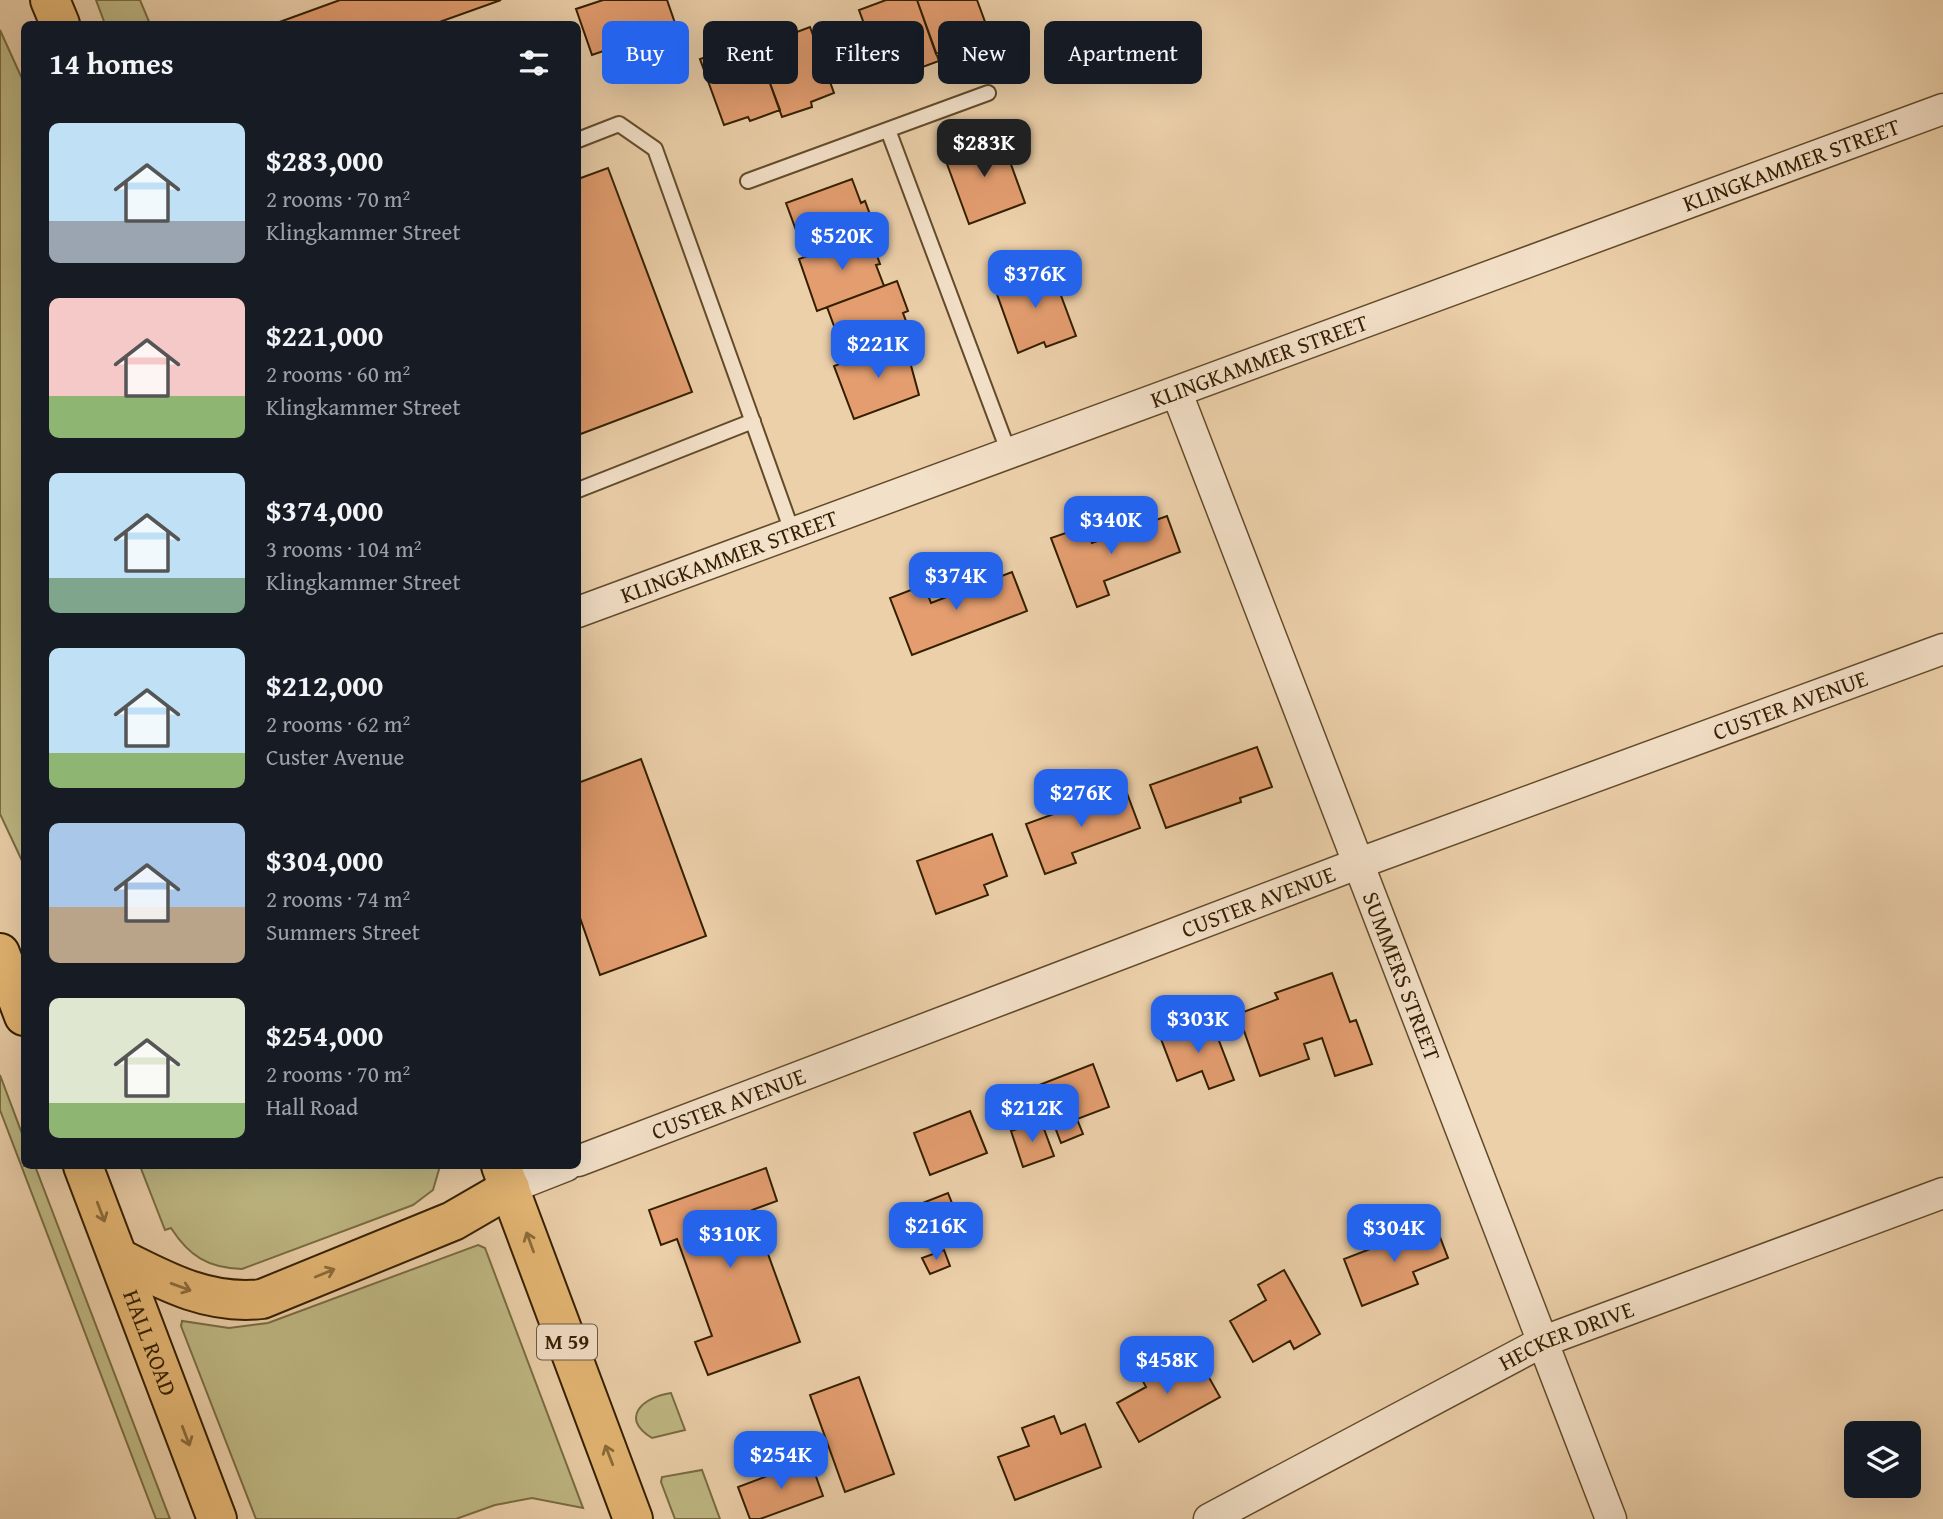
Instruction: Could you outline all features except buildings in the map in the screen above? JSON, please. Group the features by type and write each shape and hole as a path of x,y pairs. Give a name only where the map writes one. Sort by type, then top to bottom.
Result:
{"highway":[{"path":"50,0 59,21"},
{"path":"0,953 21,1008"},
{"name":"HALL ROAD","path":"84,1169 217,1519"},
{"path":"120,1258 166,1282 206,1297 235,1302 262,1299 453,1221 505,1177"},
{"name":"M 59","path":"505,1177 633,1519"}],"street":[{"name":"KLINGKAMMER STREET","path":"581,611 1943,109"},
{"name":"SUMMERS STREET","path":"1177,393 1611,1519"},
{"name":"CUSTER AVENUE","path":"581,1160 1357,864 1943,649"},
{"path":"505,1177 549,1169"},
{"name":"HECKER DRIVE","path":"1209,1519 1544,1341 1943,1193"}],"lane":[{"path":"748,181 988,93"},
{"path":"581,139 619,124 655,149 793,534"},
{"path":"888,130 1009,453"},
{"path":"581,489 753,421"}],"shaded area":[{"path":"96,0 140,0 149,21 104,21"},
{"path":"0,30 21,76 21,859 0,814"},
{"path":"0,1075 21,1131 21,1165 0,1110"},
{"path":"23,1169 36,1169 170,1519 156,1519"},
{"path":"141,1169 439,1169 433,1190 413,1205 242,1269 219,1266 200,1259 171,1228 165,1230"},
{"path":"478,1245 485,1248 583,1508 532,1498 495,1505 456,1519 256,1519 181,1326 182,1321 229,1328 268,1323"},
{"path":"671,1393 685,1430 652,1438 642,1430 636,1416 644,1404"},
{"path":"702,1470 720,1519 675,1519 661,1482 662,1477"}]}
